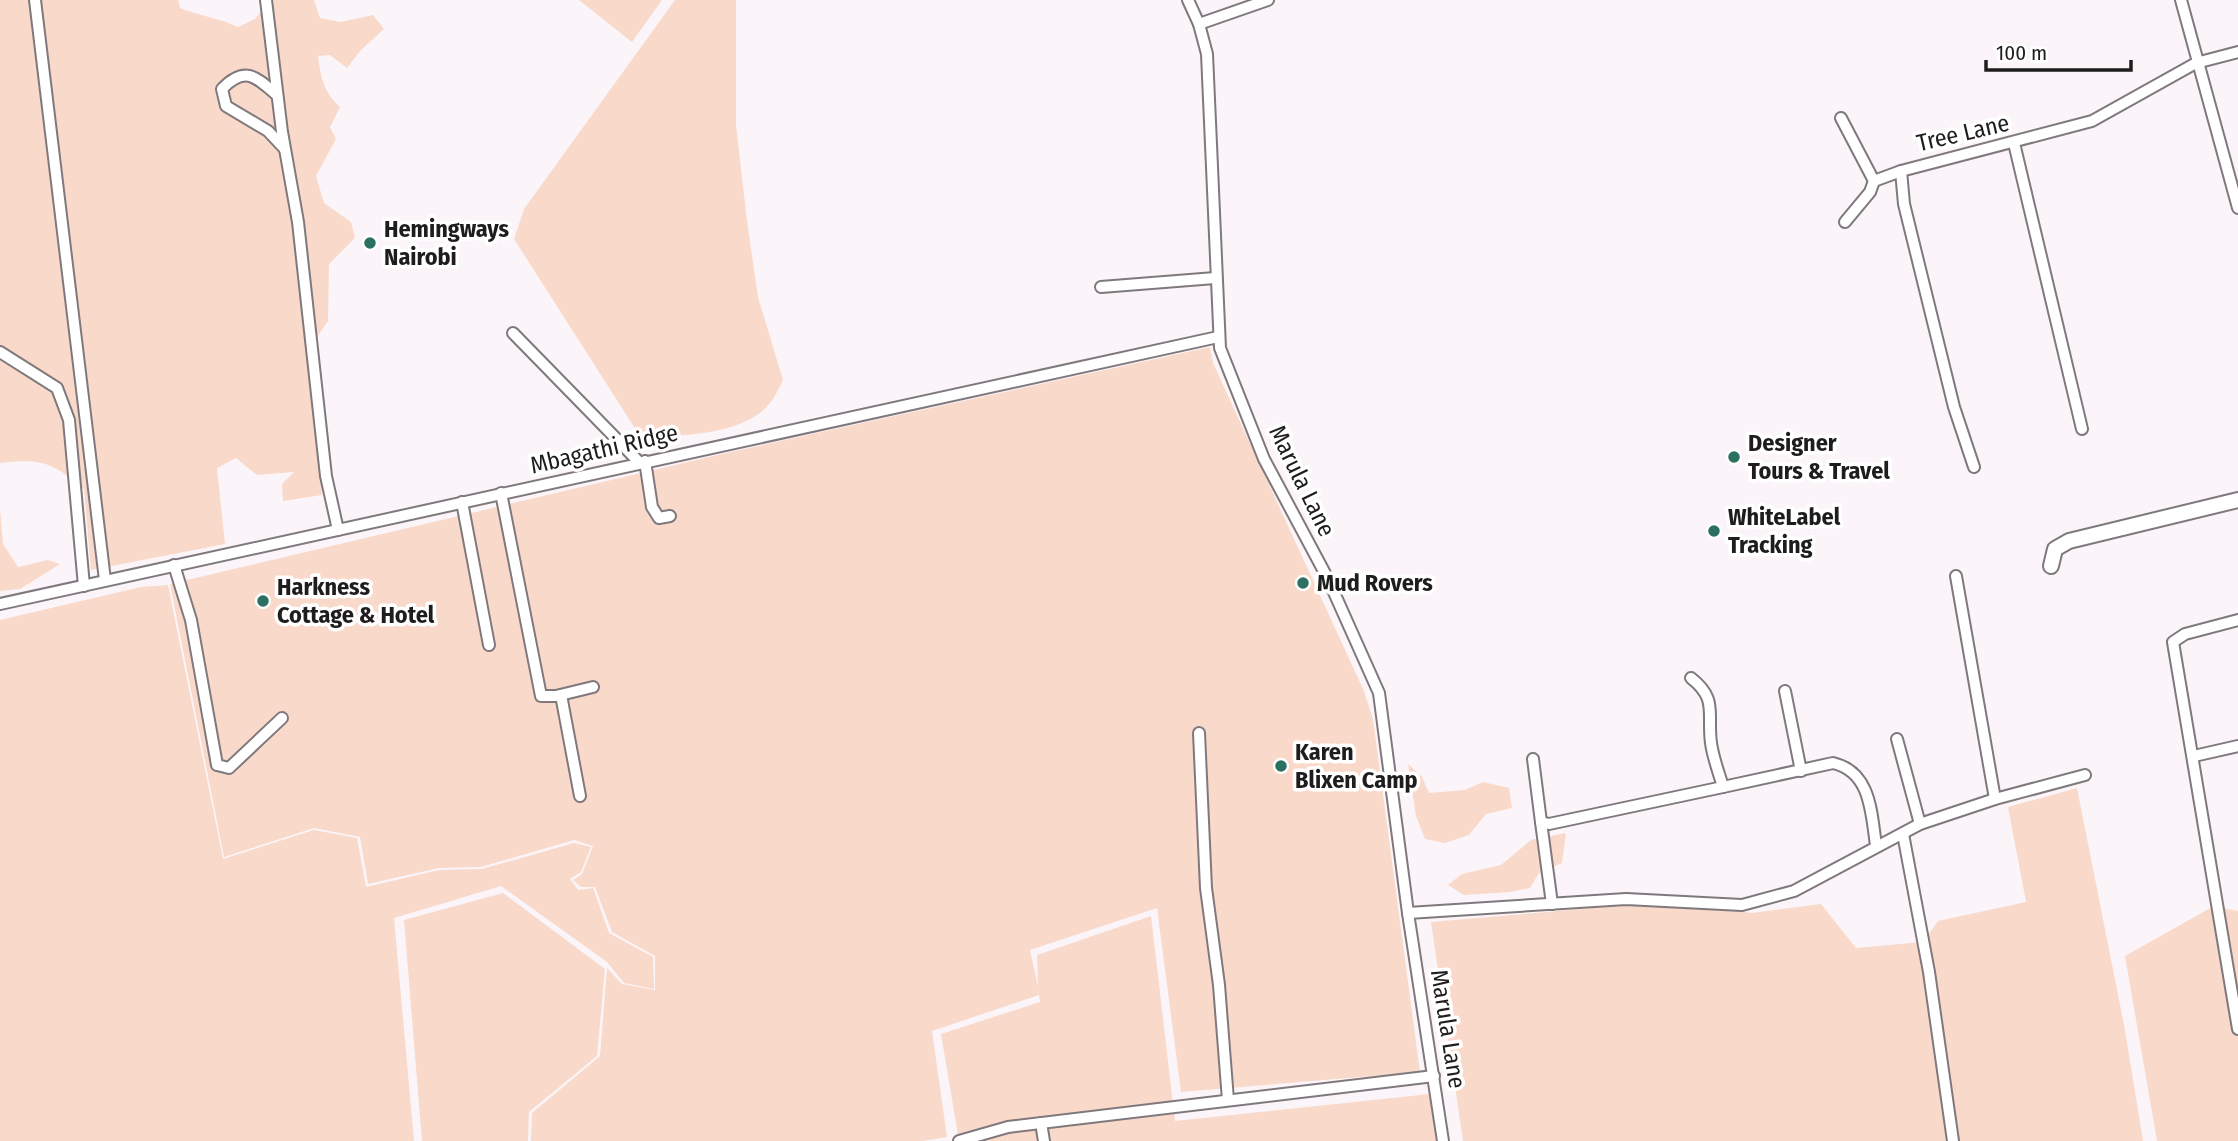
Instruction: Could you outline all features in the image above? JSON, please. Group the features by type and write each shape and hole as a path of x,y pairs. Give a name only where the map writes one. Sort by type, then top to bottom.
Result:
{"street":[{"path":"35,0 105,580"},
{"path":"266,0 277,95 298,222 327,476 338,530"},
{"name":"Marula Lane","path":"1188,0 1199,24 1207,54 1218,337 1265,458 1328,579 1379,693 1408,913 1443,1141"},
{"path":"1199,24 1268,0"},
{"path":"2181,0 2196,63 2238,208"},
{"name":"Tree Lane","path":"1974,467 1954,407 1904,204 1900,171 2092,121 2196,63 2238,52"},
{"path":"277,95 258,78 246,74 233,78 222,89 226,106 268,131 285,149"},
{"path":"1841,118 1874,181"},
{"path":"2014,143 2082,429"},
{"path":"1844,222 1862,202 1874,181 1900,171"},
{"path":"1101,288 1215,278"},
{"path":"513,333 642,462 652,508 659,518 670,516"},
{"name":"Mbagathi Ridge","path":"0,604 1218,337"},
{"path":"0,352 57,388 64,401 73,458 84,586"},
{"path":"501,493 541,696 561,695 593,687"},
{"path":"2051,566 2055,549 2069,541 2238,500"},
{"path":"462,502 489,645"},
{"path":"174,565 191,620 217,765 229,768 239,761 282,718"},
{"path":"1956,576 1995,799"},
{"path":"2238,620 2185,634 2173,642 2177,679 2194,756 2236,1003 2238,1029"},
{"path":"1690,678 1704,688 1711,706 1712,747 1723,787"},
{"path":"1785,691 1801,771"},
{"path":"561,695 580,796"},
{"path":"1199,733 1206,888 1219,985 1228,1100"},
{"path":"1897,739 1920,824"},
{"path":"2194,756 2238,746"},
{"path":"1533,759 1552,904"},
{"path":"1541,822 1549,824 1833,763 1848,767 1858,776 1871,807 1876,845"},
{"path":"1408,913 1626,899 1742,905 1794,891 1876,845 1920,824 1995,799 2085,775"},
{"path":"1903,834 1929,972 1953,1141"},
{"path":"959,1141 983,1132 1041,1123 1434,1076"},
{"path":"1041,1123 1044,1141"}],"shaded area":[{"path":"0,0 178,0 180,8 238,27 255,19 271,0 314,0 320,18 341,22 373,15 384,29 361,50 347,68 330,55 318,56 326,90 340,107 330,127 336,139 316,176 324,203 351,222 355,238 329,264 328,321 308,350 322,495 283,501 282,484 294,472 257,475 236,458 217,468 225,544 91,570 84,489 63,473 45,464 26,461 0,463"},
{"path":"579,0 662,0 632,42"},
{"path":"675,0 736,0 736,125 747,221 758,297 783,380 769,404 743,422 689,435 653,435 638,433 514,239 524,209"},
{"path":"1210,347 1213,363 1364,691 1373,719 1420,1072 1181,1092 1157,908 1030,950 1038,987 1037,955 1151,916 1175,1121 1430,1094 1437,1141 959,1141 941,1034 1040,1002 1039,995 932,1031 947,1137 923,1141 531,1141 532,1113 600,1056 607,968 622,984 655,990 655,956 612,932 595,887 581,887 573,880 582,874 593,846 574,840 481,867 439,868 368,884 360,837 314,828 224,857 170,584 726,453"},
{"path":"0,509 3,544 18,567 48,560 60,564 20,589 0,591"},
{"path":"168,585 223,859 314,830 357,838 366,887 439,870 482,869 574,843 591,847 581,872 570,879 578,890 593,888 609,933 653,957 654,989 624,983 607,962 501,886 394,918 414,1141 0,1141 0,620 141,587"},
{"path":"1408,764 1422,777 1429,793 1465,790 1483,782 1509,788 1512,808 1486,814 1469,835 1445,843 1425,839 1416,816"},
{"path":"2077,788 2125,1030 2143,1141 1463,1141 1431,922 1626,905 1696,906 1752,913 1821,904 1856,948 1923,942 1938,921 2026,902 2008,807"},
{"path":"1566,833 1562,863 1539,873 1530,888 1464,895 1448,885 1462,874 1501,865 1531,840"},
{"path":"503,893 605,969 597,1056 529,1112 528,1141 422,1141 404,920"},
{"path":"2214,906 2238,911 2238,1141 2157,1141 2125,956"}],"place":[{"name":"Hemingways Nairobi","path":"370,243"},
{"name":"Designer Tours & Travel","path":"1734,457"},
{"name":"WhiteLabel Tracking","path":"1714,531"},
{"name":"Mud Rovers","path":"1303,583"},
{"name":"Harkness Cottage & Hotel","path":"263,601"},
{"name":"Karen Blixen Camp","path":"1281,766"}]}
